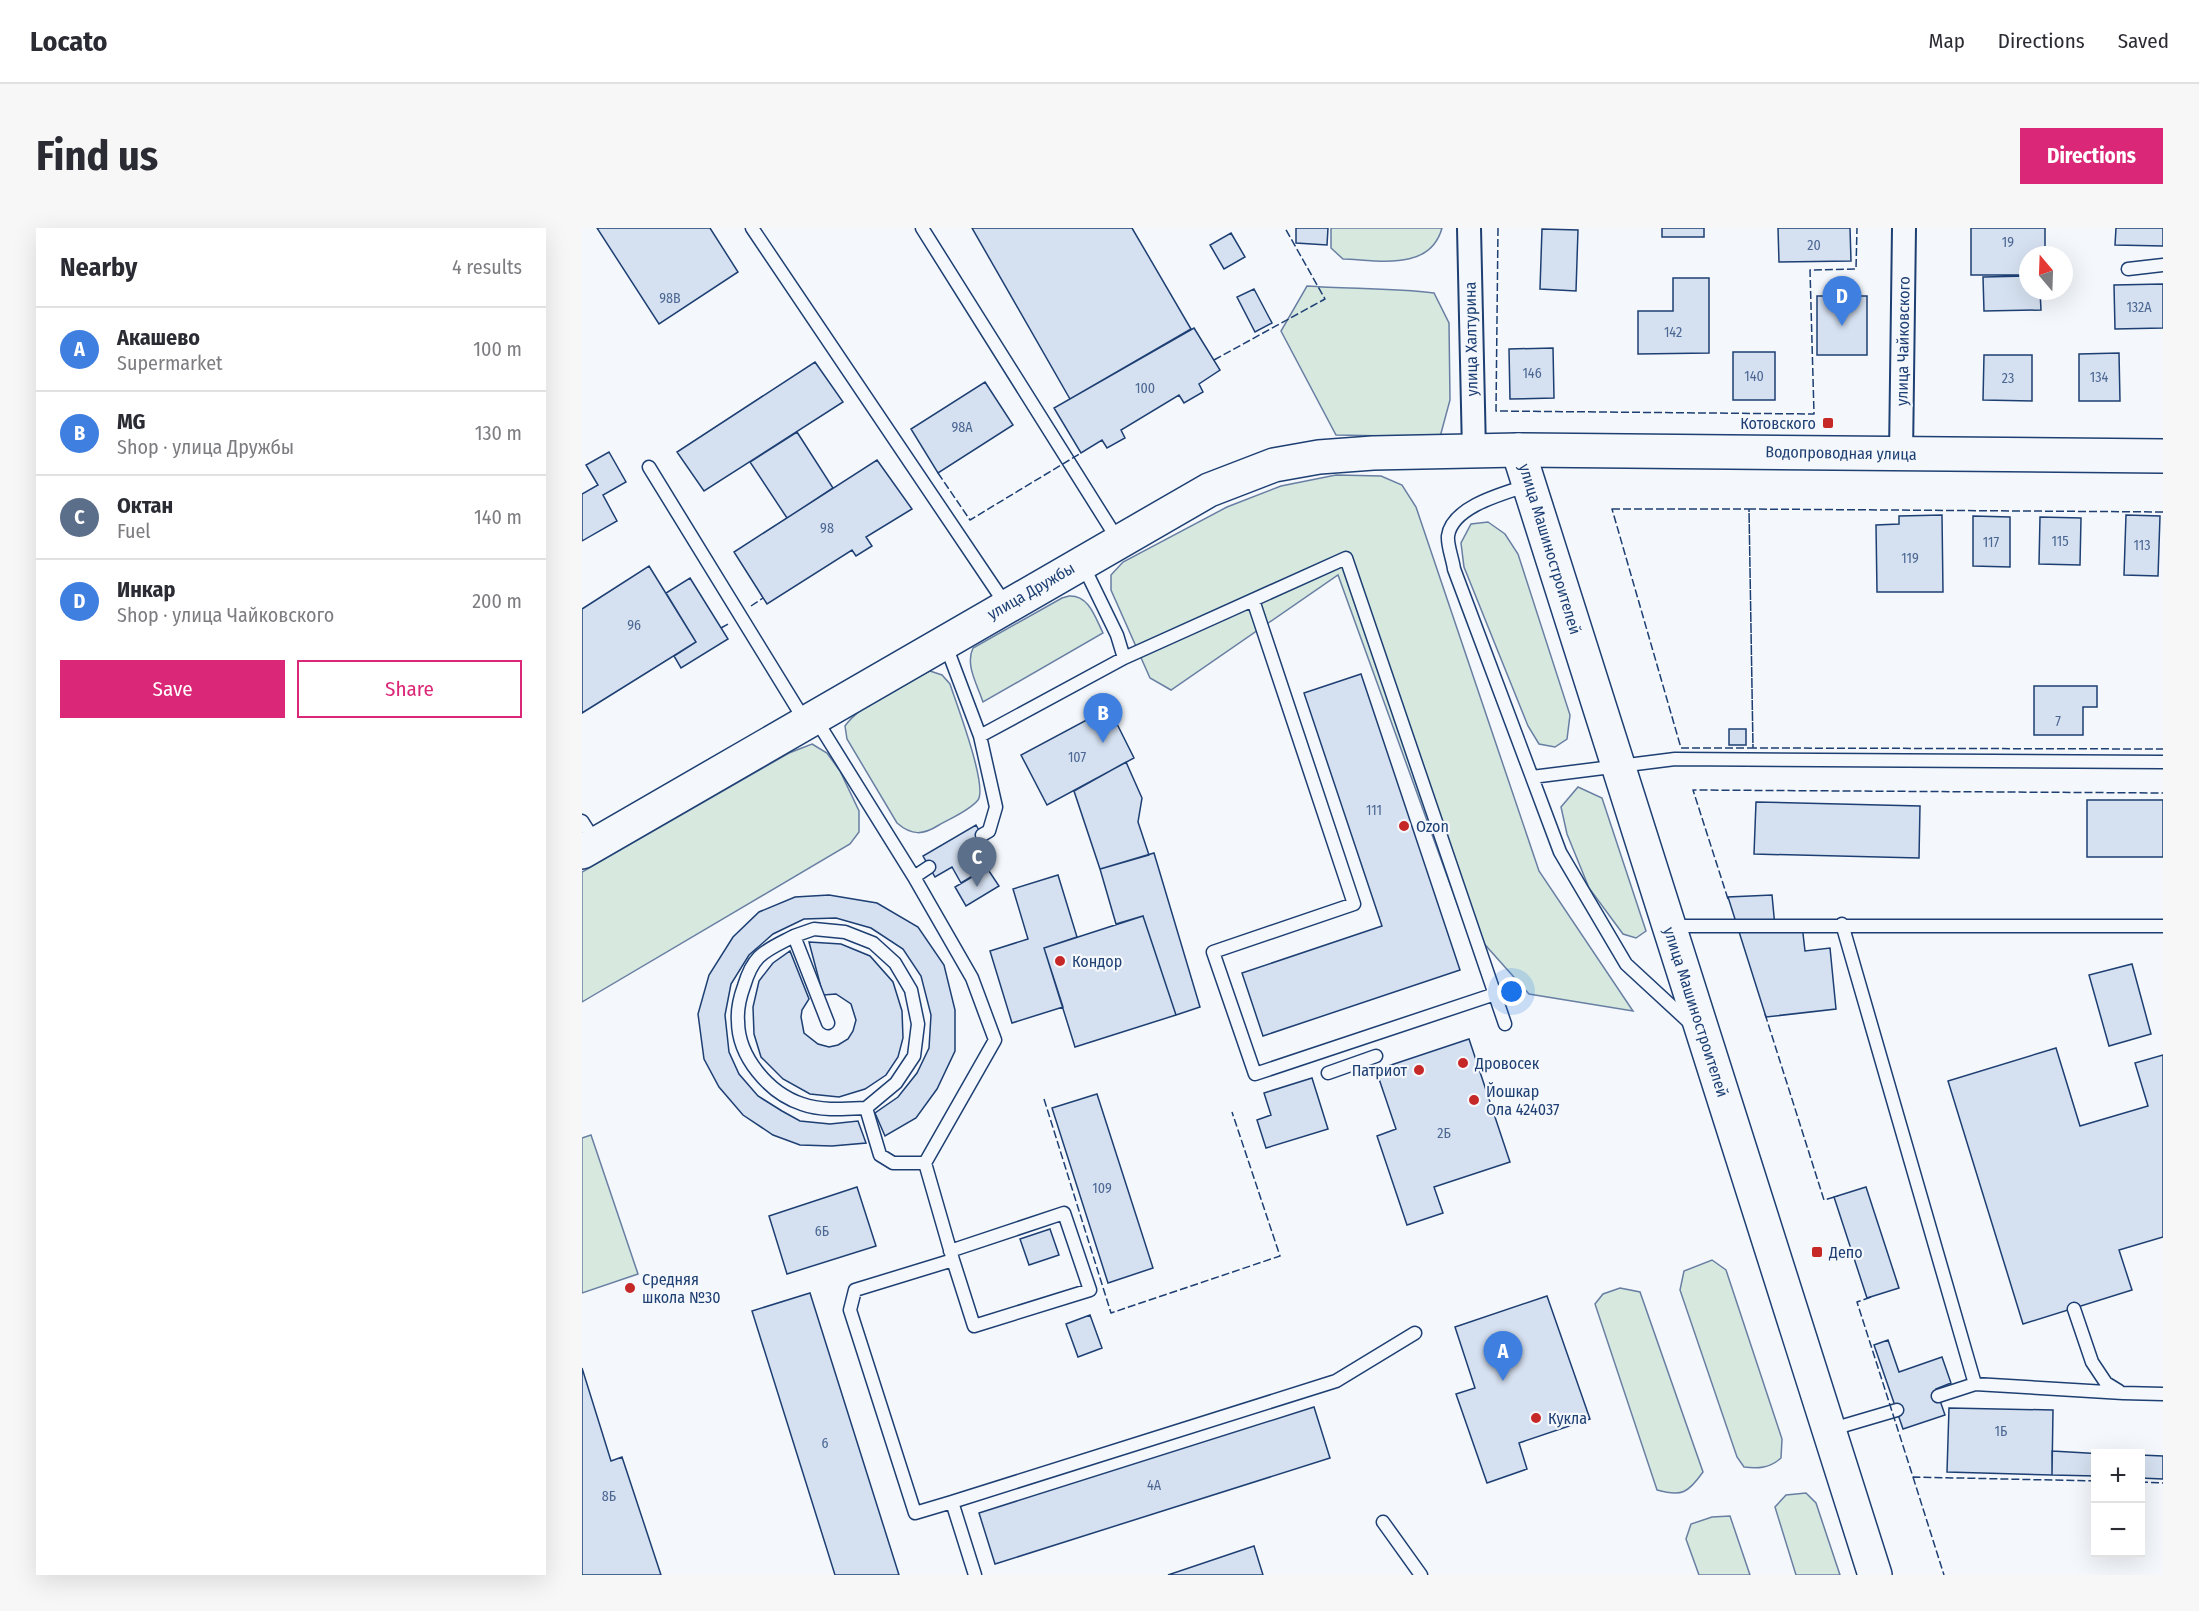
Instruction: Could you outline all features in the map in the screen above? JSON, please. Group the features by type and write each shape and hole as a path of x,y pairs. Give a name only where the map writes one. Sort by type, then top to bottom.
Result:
{"main road":[{"name":"улица Дружбы","path":"587,839 810,720 1209,490 1274,465 1319,457 1373,453 1518,450"},
{"name":"Водопроводная улица","path":"1518,450 2163,456"},
{"name":"улица Машиностроителей","path":"1518,450 1875,1575"}],"street":[{"name":"улица Халтурина","path":"1469,228 1474,451"},
{"name":"улица Чайковского","path":"1901,453 1904,228"}],"lane":[{"path":"752,228 1006,606"},
{"path":"922,228 1118,541"},
{"path":"2128,269 2163,265"},
{"path":"649,467 810,720 914,877 972,978 996,1040 925,1163 951,1255 974,1326 1090,1290 1064,1213 951,1255 855,1290 850,1310 915,1513 1336,1381 1415,1333"},
{"path":"1530,485 1488,498 1456,518 1448,536 1454,569 1560,852 1626,964 1704,1035"},
{"path":"980,736 1124,658 1346,558 1505,1024"},
{"path":"1082,562 1117,635 1124,658"},
{"path":"1253,600 1354,904 1213,952 1255,1074 1495,994"},
{"path":"944,642 980,736 996,807 989,831 982,835"},
{"path":"1532,777 1675,759 2163,762"},
{"path":"914,877 929,867"},
{"path":"1842,924 1975,1384"},
{"path":"1669,926 1842,924 2163,926"},
{"path":"814,929 845,932 873,943 895,963 911,990 918,1024 914,1056 896,1083 866,1108 827,1108 802,1104 774,1089 758,1072 745,1050 738,1023 739,1000 746,978 759,957 794,936 814,929"},
{"path":"794,936 828,1023"},
{"path":"1328,1073 1376,1056"},
{"path":"866,1108 880,1155 893,1164 925,1163"},
{"path":"2074,1308 2092,1362 2106,1383 2123,1394"},
{"path":"1938,1396 1975,1384 2123,1394 2163,1394"},
{"path":"1828,1430 1896,1410"},
{"path":"952,1502 975,1575"},
{"path":"1383,1522 1421,1575"}],"shaded area":[{"path":"1331,228 1442,228 1436,242 1426,252 1401,260 1386,261 1343,259 1331,248"},
{"path":"1307,286 1434,293 1449,323 1450,400 1440,437 1336,435 1281,331"},
{"path":"1336,475 1381,476 1402,485 1416,507 1539,871 1633,1011 1529,994 1463,920 1338,575 1171,690 1150,678 1111,590 1111,575 1123,562 1227,507 1281,486"},
{"path":"1488,522 1505,534 1518,554 1570,715 1567,739 1555,747 1539,744 1528,726 1464,567 1461,543 1471,524"},
{"path":"1069,596 1082,599 1091,608 1103,633 983,702 971,668 973,648"},
{"path":"930,671 942,675 950,684 975,762 980,792 978,800 965,811 933,828 918,833 897,823 847,739 845,726 861,710 884,694"},
{"path":"812,744 827,753 840,771 859,811 859,832 850,844 582,1002 582,872 789,753"},
{"path":"1578,787 1602,798 1646,931 1636,938 1623,934 1589,888 1567,834 1561,807"},
{"path":"591,1135 638,1274 582,1293 582,1138"},
{"path":"1712,1260 1726,1270 1782,1439 1781,1458 1764,1467 1744,1467 1737,1457 1680,1290 1684,1271"},
{"path":"1620,1288 1640,1292 1703,1472 1684,1492 1673,1493 1657,1490 1595,1304 1603,1294"},
{"path":"1806,1493 1816,1503 1840,1575 1796,1575 1775,1507 1786,1495"},
{"path":"1730,1516 1750,1575 1699,1575 1686,1539 1691,1524 1712,1517"}],"building":[{"path":"597,228 710,228 738,272 659,324"},
{"path":"972,228 1132,228 1191,329 1070,399"},
{"path":"1296,228 1328,228 1327,245 1296,243"},
{"path":"1662,228 1704,228 1704,237 1662,237"},
{"path":"1778,228 1850,228 1851,261 1779,262"},
{"path":"1971,228 2045,228 2045,246 2019,246 2019,275 1971,275"},
{"path":"2116,228 2163,228 2163,246 2115,245"},
{"path":"1542,229 1578,230 1576,291 1540,289"},
{"path":"1231,233 1245,257 1224,269 1210,245"},
{"path":"2019,276 2019,300 2040,300 2041,310 1984,311 1983,277"},
{"path":"1673,278 1709,278 1709,353 1638,354 1638,311 1673,311"},
{"path":"2163,284 2163,328 2115,329 2114,285"},
{"path":"1254,289 1272,323 1255,332 1237,297"},
{"path":"1817,296 1867,296 1867,355 1817,355"},
{"path":"1194,328 1220,370 1199,384 1203,392 1184,403 1179,395 1121,430 1125,438 1107,448 1102,440 1081,453 1054,408"},
{"path":"1553,348 1554,398 1510,399 1509,349"},
{"path":"1733,352 1775,352 1775,400 1733,400"},
{"path":"2119,353 2120,401 2079,401 2079,354"},
{"path":"1984,355 2032,355 2032,401 1983,400"},
{"path":"815,362 843,402 704,491 677,452"},
{"path":"985,382 1013,425 938,473 911,429"},
{"path":"797,432 833,488 787,518 750,462"},
{"path":"609,452 626,482 603,495 617,521 582,541 582,494 598,485 586,465"},
{"path":"877,460 912,509 866,537 872,546 856,556 852,550 767,604 734,552"},
{"path":"1942,515 1943,592 1877,592 1876,525 1899,524 1899,516"},
{"path":"2126,515 2160,516 2158,576 2124,575"},
{"path":"1973,516 2010,517 2010,567 1973,566"},
{"path":"2040,517 2081,518 2080,565 2039,564"},
{"path":"649,566 696,642 582,713 582,609"},
{"path":"690,578 728,639 681,668 674,656 696,642 666,593"},
{"path":"1361,674 1460,970 1263,1036 1242,973 1382,926 1304,693"},
{"path":"2034,686 2097,686 2097,707 2083,707 2083,735 2034,735"},
{"path":"1109,708 1134,758 1047,805 1021,755"},
{"path":"1729,729 1746,729 1746,745 1729,745"},
{"path":"1126,762 1142,798 1138,822 1149,855 1100,869 1074,791"},
{"path":"2087,800 2163,800 2163,857 2087,857"},
{"path":"1756,802 1920,806 1919,858 1754,854"},
{"path":"976,825 988,846 972,855 981,871 961,883 952,867 935,877 923,856"},
{"path":"1154,853 1200,1007 1176,1015 1143,916 1116,924 1100,869"},
{"path":"987,868 999,886 966,906 955,887"},
{"path":"1058,875 1077,937 1044,948 1063,1007 1012,1023 990,951 1028,939 1013,889"},
{"path":"829,895 877,903 918,927 944,965 955,1010 955,1051 937,1089 916,1118 885,1136 875,1113 898,1097 917,1073 929,1048 931,1015 921,976 903,949 871,928 836,918 804,919 773,934 749,955 731,984 725,1015 729,1052 739,1074 758,1096 800,1121 830,1124 858,1121 866,1143 832,1146 800,1145 773,1135 743,1115 719,1087 704,1059 698,1014 709,975 733,937 759,912 795,897"},
{"path":"1772,895 1775,927 1802,925 1805,951 1830,948 1836,1009 1766,1017 1728,897"},
{"path":"1143,916 1176,1015 1075,1047 1044,948"},
{"path":"809,942 841,944 870,956 893,982 902,1011 903,1038 898,1057 886,1075 865,1089 839,1097 810,1094 783,1079 761,1057 754,1034 753,1007 759,981 773,963 790,951 809,999 802,1010 804,1033 818,1044 829,1047 848,1039 853,1031 856,1020 851,1004 836,994 823,995"},
{"path":"2132,964 2151,1034 2109,1046 2089,975"},
{"path":"1469,1039 1510,1162 1434,1187 1443,1213 1407,1225 1377,1136 1396,1129 1376,1070"},
{"path":"2056,1048 2080,1126 2148,1106 2135,1063 2163,1055 2163,1237 2119,1250 2132,1290 2023,1324 1948,1081"},
{"path":"1312,1078 1328,1129 1266,1148 1257,1120 1271,1115 1264,1093"},
{"path":"1097,1094 1153,1268 1108,1283 1052,1108"},
{"path":"857,1187 876,1246 787,1274 769,1216"},
{"path":"1866,1187 1899,1288 1867,1298 1834,1197"},
{"path":"1050,1229 1059,1255 1029,1265 1020,1239"},
{"path":"810,1293 899,1575 835,1575 752,1311"},
{"path":"1547,1296 1590,1419 1519,1443 1527,1469 1487,1483 1456,1394 1475,1388 1455,1327"},
{"path":"1090,1315 1102,1348 1078,1357 1066,1324"},
{"path":"1888,1340 1899,1372 1942,1357 1951,1383 1936,1389 1945,1415 1903,1429 1874,1345"},
{"path":"582,1368 611,1461 622,1457 661,1575 582,1575"},
{"path":"1314,1407 1330,1458 995,1564 979,1513"},
{"path":"1949,1408 2053,1410 2052,1475 1947,1472"},
{"path":"2052,1451 2091,1453 2091,1476 2052,1475"},
{"path":"2145,1455 2163,1456 2163,1479 2145,1478"},
{"path":"1254,1546 1263,1575 1168,1575"}],"fence":[{"path":"1214,360 1325,299 1285,228"},
{"path":"1498,228 1496,411 1814,414 1810,270 1856,269 1857,228"},
{"path":"938,473 970,520 1081,453"},
{"path":"1612,509 1749,509 1753,748 1681,748 1612,509"},
{"path":"2163,512 1749,509 1753,748 2163,749"},
{"path":"751,606 763,598"},
{"path":"721,628 728,624"},
{"path":"1728,899 1693,790 2163,793"},
{"path":"1765,1014 1824,1200 1838,1196"},
{"path":"1044,1099 1111,1313 1280,1256 1232,1112"},
{"path":"1871,1297 1857,1302 1913,1477 2091,1481"},
{"path":"1913,1477 1944,1575"},
{"path":"2145,1482 2163,1483"}],"place":[{"name":"Инкар","path":"1842,326"},
{"name":"Котовского","path":"1828,423"},
{"name":"MG","path":"1103,743"},
{"name":"Ozon","path":"1404,826"},
{"name":"Октан","path":"977,887"},
{"name":"Кондор","path":"1060,961"},
{"name":"Дровосек","path":"1463,1063"},
{"name":"Патриот","path":"1419,1070"},
{"name":"Йошкар Ола 424037","path":"1474,1100"},
{"name":"Депо","path":"1817,1252"},
{"name":"Средняя школа №30","path":"630,1288"},
{"name":"Акашево","path":"1503,1381"},
{"name":"Кукла","path":"1536,1418"}]}
